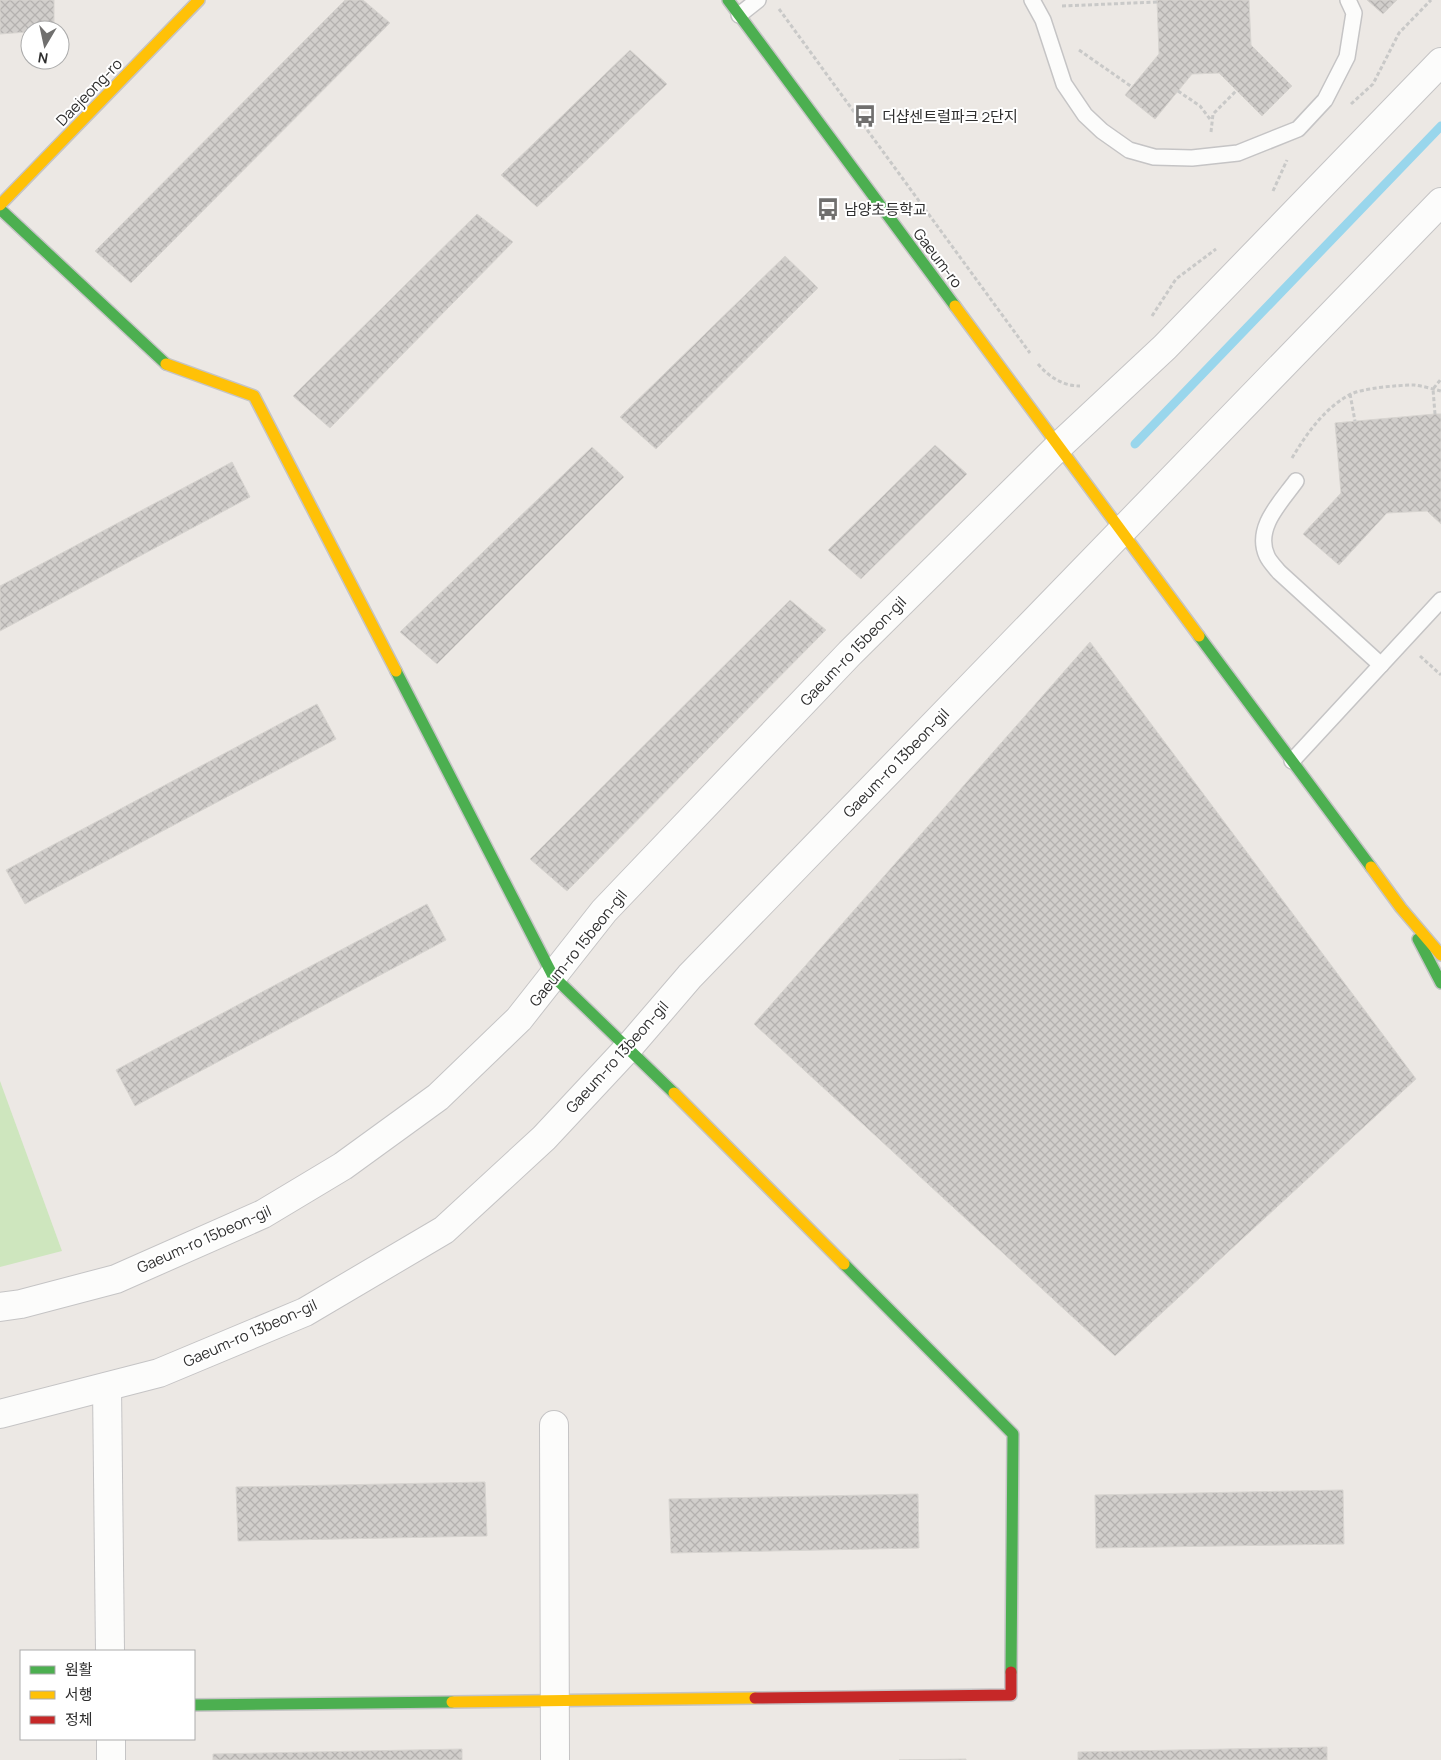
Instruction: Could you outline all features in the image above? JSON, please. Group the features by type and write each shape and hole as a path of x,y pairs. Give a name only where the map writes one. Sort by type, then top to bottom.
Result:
{"street":[{"name":"Daejeong-ro","path":"0,205 199,0"},
{"name":"Gaeum-ro","path":"728,0 1404,911"},
{"name":"Gaeum-ro 15beon-gil","path":"0,1306 21,1304 116,1278 263,1214 343,1166 438,1097 519,1019 604,911 802,703 1065,454 1165,347 1441,62"},
{"name":"Gaeum-ro 13beon-gil","path":"0,1414 159,1373 305,1312 444,1230 544,1138 629,1047 690,976 1118,525 1441,202"},
{"path":"0,209 164,363 254,396 554,976 629,1047 1014,1434 1011,1695 195,1705"},
{"path":"1404,911 1432,922"},
{"path":"1404,911 1441,954"},
{"path":"1404,911 1441,983"},
{"path":"107,1387 110,1650"},
{"path":"554,1425 555,1760"},
{"path":"111,1740 111,1760"}],"lane":[{"path":"739,15 758,0"},
{"path":"1034,3 1046,28 1064,84 1085,115 1102,131 1128,150 1154,157 1192,158 1238,153 1298,129 1325,100 1347,57 1354,13 1348,0"},
{"path":"1292,486 1268,521 1263,539 1267,556 1279,572 1381,664"},
{"path":"1292,761 1441,600"}],"path":[{"path":"1349,106 1373,84 1399,32 1431,0"},
{"path":"1034,3 1157,2"},
{"path":"779,8 1040,367 1054,379 1070,386 1085,386"},
{"path":"1046,28 1132,87"},
{"path":"1178,91 1200,106 1210,119 1213,156"},
{"path":"1210,119 1219,106 1236,91"},
{"path":"1272,193 1289,156"},
{"path":"1147,324 1164,294 1176,279 1224,244"},
{"path":"1435,414 1433,389 1441,379"},
{"path":"1292,486 1289,472 1292,458 1303,440 1325,412 1350,394 1385,387 1415,385 1441,391"},
{"path":"1350,394 1355,421"}],"green space":[{"path":"0,1081 62,1251 0,1267"}],"building":[{"path":"0,0 54,0 54,20 20,20 20,33 0,34"},
{"path":"345,0 363,0 390,23 131,283 95,251"},
{"path":"1157,0 1249,0 1251,45 1292,86 1262,116 1219,73 1192,74 1155,119 1125,95 1159,54"},
{"path":"1367,0 1397,0 1383,14"},
{"path":"630,50 667,84 537,207 501,175"},
{"path":"477,214 513,242 330,428 293,396"},
{"path":"785,256 818,288 656,449 620,417"},
{"path":"1441,414 1441,524 1427,511 1387,513 1339,565 1303,534 1341,493 1335,423"},
{"path":"935,445 967,474 861,579 828,550"},
{"path":"592,447 624,477 437,664 400,632"},
{"path":"232,462 250,497 0,631 0,586"},
{"path":"790,600 826,630 567,891 530,859"},
{"path":"1090,642 1416,1079 1115,1356 754,1024"},
{"path":"317,704 336,739 25,904 6,870"},
{"path":"427,904 446,940 135,1106 116,1070"},
{"path":"485,1482 487,1536 238,1541 236,1487"},
{"path":"1343,1490 1344,1544 1096,1548 1095,1495"},
{"path":"918,1494 919,1548 671,1553 669,1499"},
{"path":"1327,1747 1327,1760 1078,1760 1078,1752"},
{"path":"462,1749 462,1760 213,1760 213,1754"},
{"path":"966,1759 966,1760 899,1760"}],"waterway":[{"path":"1135,444 1441,126"}],"traffic: fast":[{"path":"728,0 955,306"},
{"path":"0,209 166,364"},
{"path":"1199,636 1371,867"},
{"path":"396,671 553,976 674,1093"},
{"path":"1418,939 1441,983"},
{"path":"844,1264 1013,1434 1011,1672"},
{"path":"195,1705 452,1702"}],"traffic: slow":[{"path":"0,205 199,0"},
{"path":"955,306 1199,636"},
{"path":"166,364 254,396 396,671"},
{"path":"1371,867 1401,908 1441,955"},
{"path":"674,1093 844,1264"},
{"path":"452,1702 755,1698"}],"traffic: jam":[{"path":"755,1698 1011,1695 1011,1672"}],"place":[{"name":"더샵센트럴파크 2단지","path":"865,116"},
{"name":"남양초등학교","path":"828,209"}]}
